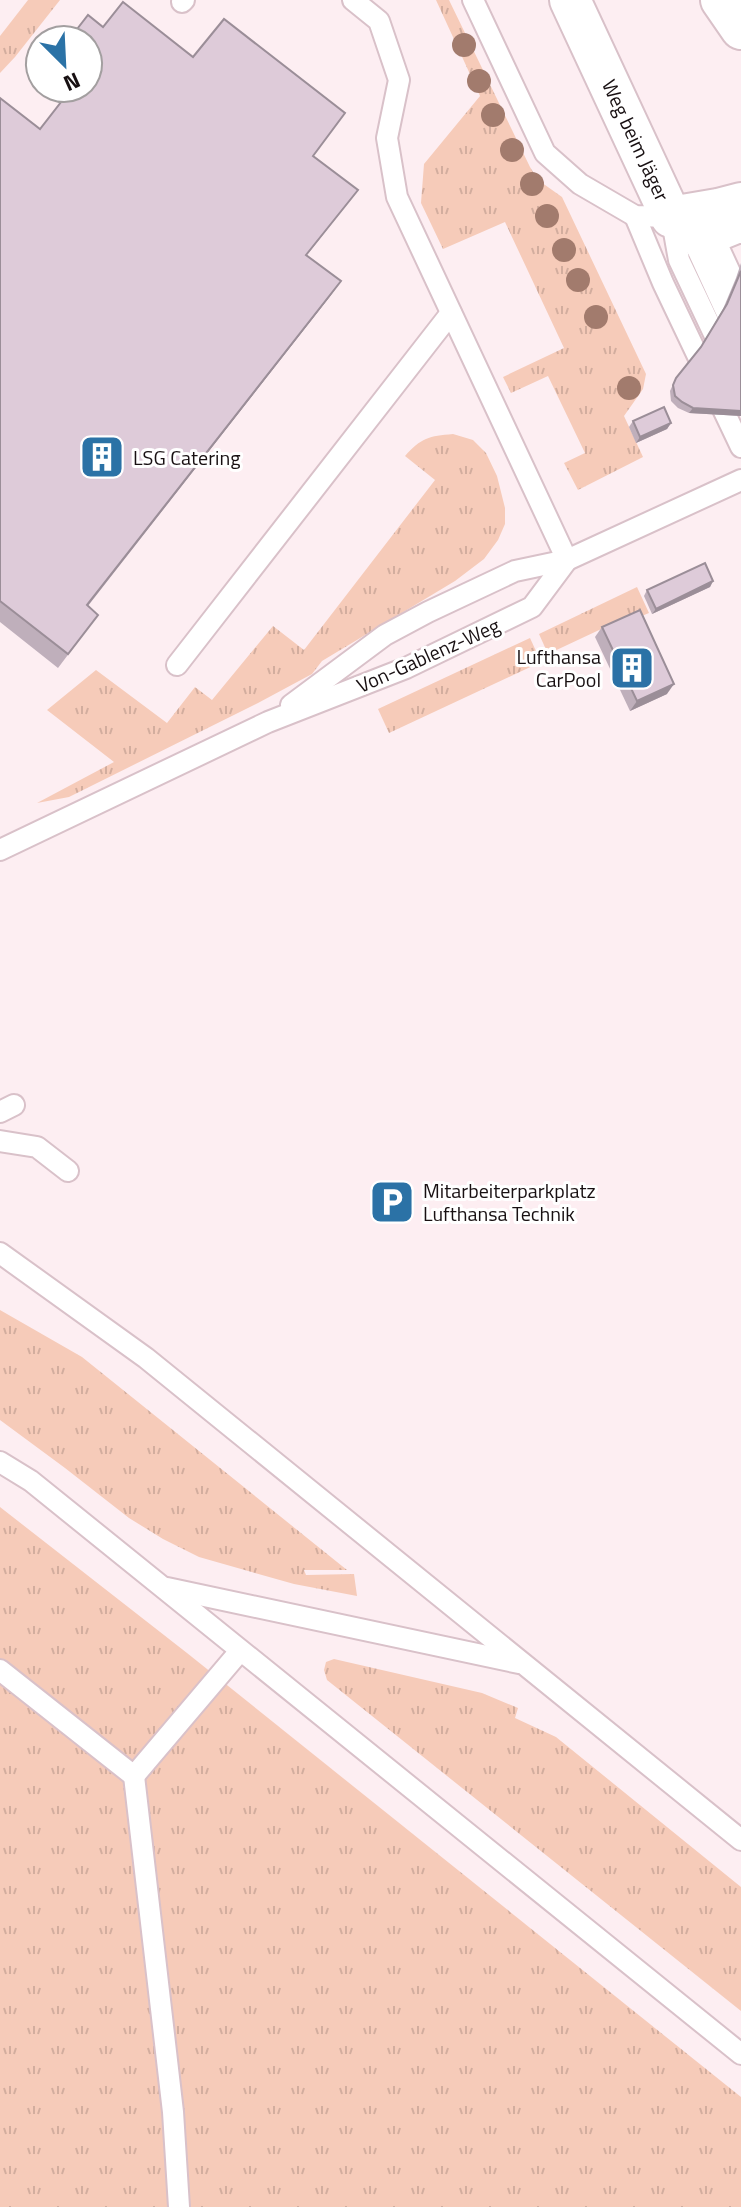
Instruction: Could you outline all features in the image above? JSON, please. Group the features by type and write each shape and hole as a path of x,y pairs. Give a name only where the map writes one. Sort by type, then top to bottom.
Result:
{"street":[{"name":"Weg beim Jäger","path":"570,0 653,216 718,209 741,203"},
{"path":"721,0 741,29"},
{"path":"741,223 709,234 705,242 741,320"}],"lane":[{"path":"353,0 379,21 399,80 387,138 397,197 567,560"},
{"path":"473,0 545,153 580,184 653,216 700,252 741,337"},
{"path":"653,216 658,271 741,447"},
{"path":"653,216 658,271"},
{"path":"653,216 679,260 741,391"},
{"path":"177,665 451,313"},
{"name":"Von-Gablenz-Weg","path":"268,722 385,635 428,612 515,571 567,560 741,480"},
{"name":"Von-Gablenz-Weg","path":"0,850 268,722 406,668 532,607 567,560"},
{"path":"0,1141 37,1147 68,1171"},
{"path":"0,1253 146,1358 741,1840"},
{"path":"0,1462 31,1481 741,2054"},
{"path":"163,1588 523,1663"},
{"path":"134,1776 240,1651"},
{"path":"0,1670 134,1776 173,2112 179,2207"}],"green space":[{"path":"28,0 60,0 41,24 24,24 24,46 0,73 0,36"},
{"path":"436,0 449,0 538,180 562,197 646,374 643,389 624,416 643,457 578,490 564,463 585,453 548,376 511,393 503,377 564,348 505,222 443,249 421,203 424,164 480,96"},
{"path":"453,434 473,440 486,453 497,476 505,508 505,524 484,559 455,581 322,661 312,674 69,797 37,803 114,762 47,710 96,670 167,723 195,687 212,700 273,626 304,650 435,480 405,456 426,439"},
{"path":"637,587 649,613 632,620 629,616 548,654 539,634"},
{"path":"530,638 541,662 389,733 378,709"},
{"path":"0,1310 82,1357 347,1570 304,1570 306,1575 354,1574 357,1596 294,1584 199,1557 129,1518 0,1420"},
{"path":"0,1507 741,2097 741,2207 0,2207"},
{"path":"334,1659 482,1693 518,1708 515,1718 556,1737 741,1887 741,2011 327,1680 324,1670 326,1662"}],"building":[{"name":"LSG Catering","path":"123,2 193,57 224,19 345,113 313,156 358,190 306,255 341,281 87,605 98,615 68,654 0,601 0,98 40,129 60,104 104,104 104,26"},
{"name":"LSG Catering","path":"88,15 99,24 81,24"},
{"path":"741,271 741,411 693,408 675,396 673,385 727,304"},
{"path":"664,407 671,423 640,437 633,421"},
{"path":"705,563 713,581 656,609 647,590"},
{"name":"Lufthansa CarPool","path":"640,610 674,684 637,701 602,627"}],"place":[{"name":"LSG Catering","path":"102,457"},
{"name":"Lufthansa CarPool","path":"632,668"},
{"name":"Mitarbeiterparkplatz Lufthansa Technik","path":"392,1202"}]}
